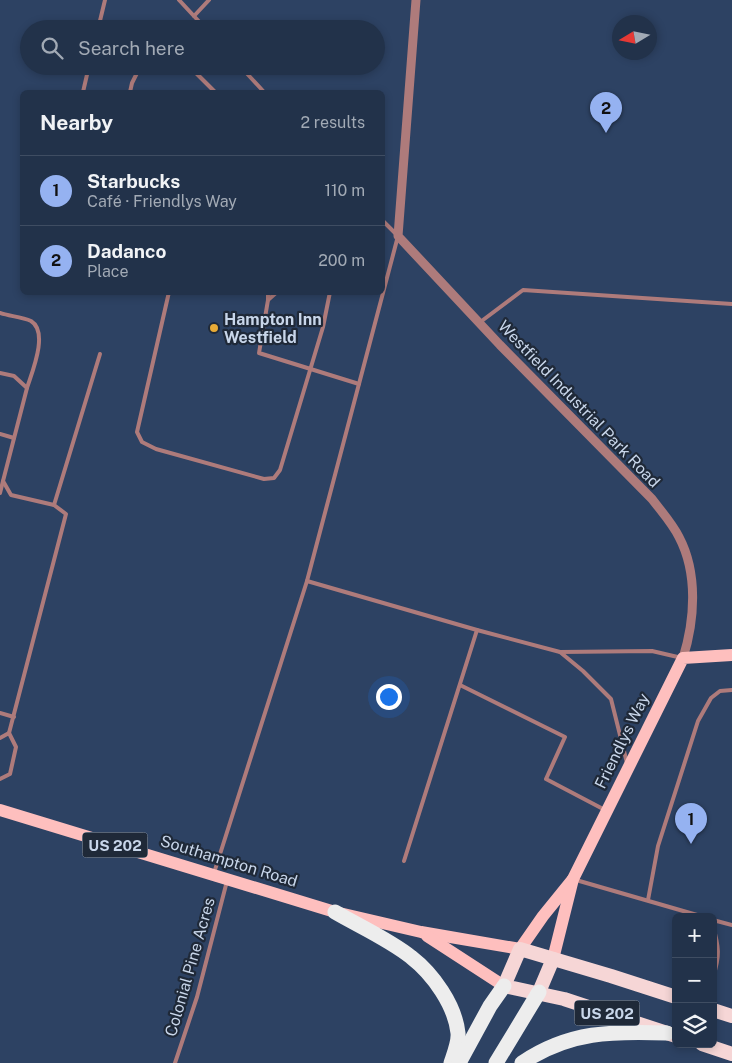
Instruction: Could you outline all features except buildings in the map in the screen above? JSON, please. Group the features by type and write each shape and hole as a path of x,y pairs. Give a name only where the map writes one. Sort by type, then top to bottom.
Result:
{"highway":[{"path":"335,912 410,956 438,986 455,1019 458,1035 451,1063"},
{"name":"Southampton Road","path":"520,949 672,996"},
{"name":"Friendlys Way","path":"504,986 520,949"},
{"name":"Friendlys Way","path":"539,992 553,959"},
{"path":"459,1063 490,1006 504,986"},
{"name":"Southampton Road","path":"504,986 539,992 564,999 671,1034"},
{"path":"496,1063 539,992"},
{"path":"717,1011 732,1016"},
{"path":"522,1063 554,1045 588,1035 628,1031 671,1034"},
{"path":"714,1048 732,1054"}],"main road":[{"path":"683,658 732,655"},
{"name":"Friendlys Way","path":"520,949 543,916 573,879 683,658"},
{"name":"Southampton Road","path":"1,813 228,878 335,912 421,932 520,949"},
{"name":"Friendlys Way","path":"553,959 573,879"},
{"name":"Southampton Road","path":"421,932 504,986"}],"street":[{"path":"398,236 416,0"},
{"name":"Westfield Industrial Park Road","path":"398,236 652,499 672,524 687,557 692,591 692,616"},
{"name":"Friendlys Way","path":"683,658 692,616"}],"lane":[{"path":"100,20 105,0"},
{"path":"179,0 198,20"},
{"path":"194,16 209,0"},
{"path":"83,90 87,75"},
{"path":"130,90 136,75"},
{"path":"198,75 213,90"},
{"path":"248,75 262,90"},
{"name":"Westfield Industrial Park Road","path":"385,223 398,236"},
{"path":"385,285 398,236"},
{"path":"479,322 523,290 732,304"},
{"path":"168,295 137,432 142,442 156,449 264,479 274,478 280,470 323,327 329,295"},
{"path":"268,295 259,353 359,384"},
{"path":"268,300 274,295"},
{"path":"213,875 307,582 382,295"},
{"path":"0,313 32,322 39,331 40,341 0,493"},
{"path":"54,505 100,354"},
{"path":"0,373 14,376 27,388"},
{"path":"0,434 14,438"},
{"path":"0,738 9,733 14,717 66,514 54,505 11,495 3,481"},
{"path":"307,582 560,652 652,651 683,658"},
{"path":"404,861 477,630"},
{"path":"560,652 583,671 611,699 628,767"},
{"path":"460,685 565,737 546,778 607,811"},
{"path":"648,900 658,846 698,721 711,698 720,691 732,690"},
{"path":"0,713 14,717"},
{"path":"0,779 10,774 16,747 9,733"},
{"name":"Colonial Pine Acres","path":"175,1063 197,998 228,878"},
{"path":"573,879 691,913"},
{"path":"717,921 732,925"},
{"path":"717,943 719,951 717,964"}],"place":[{"name":"Dadanco","path":"606,133"},
{"name":"Hampton Inn Westfield","path":"214,328"},
{"name":"Starbucks","path":"691,844"}]}
